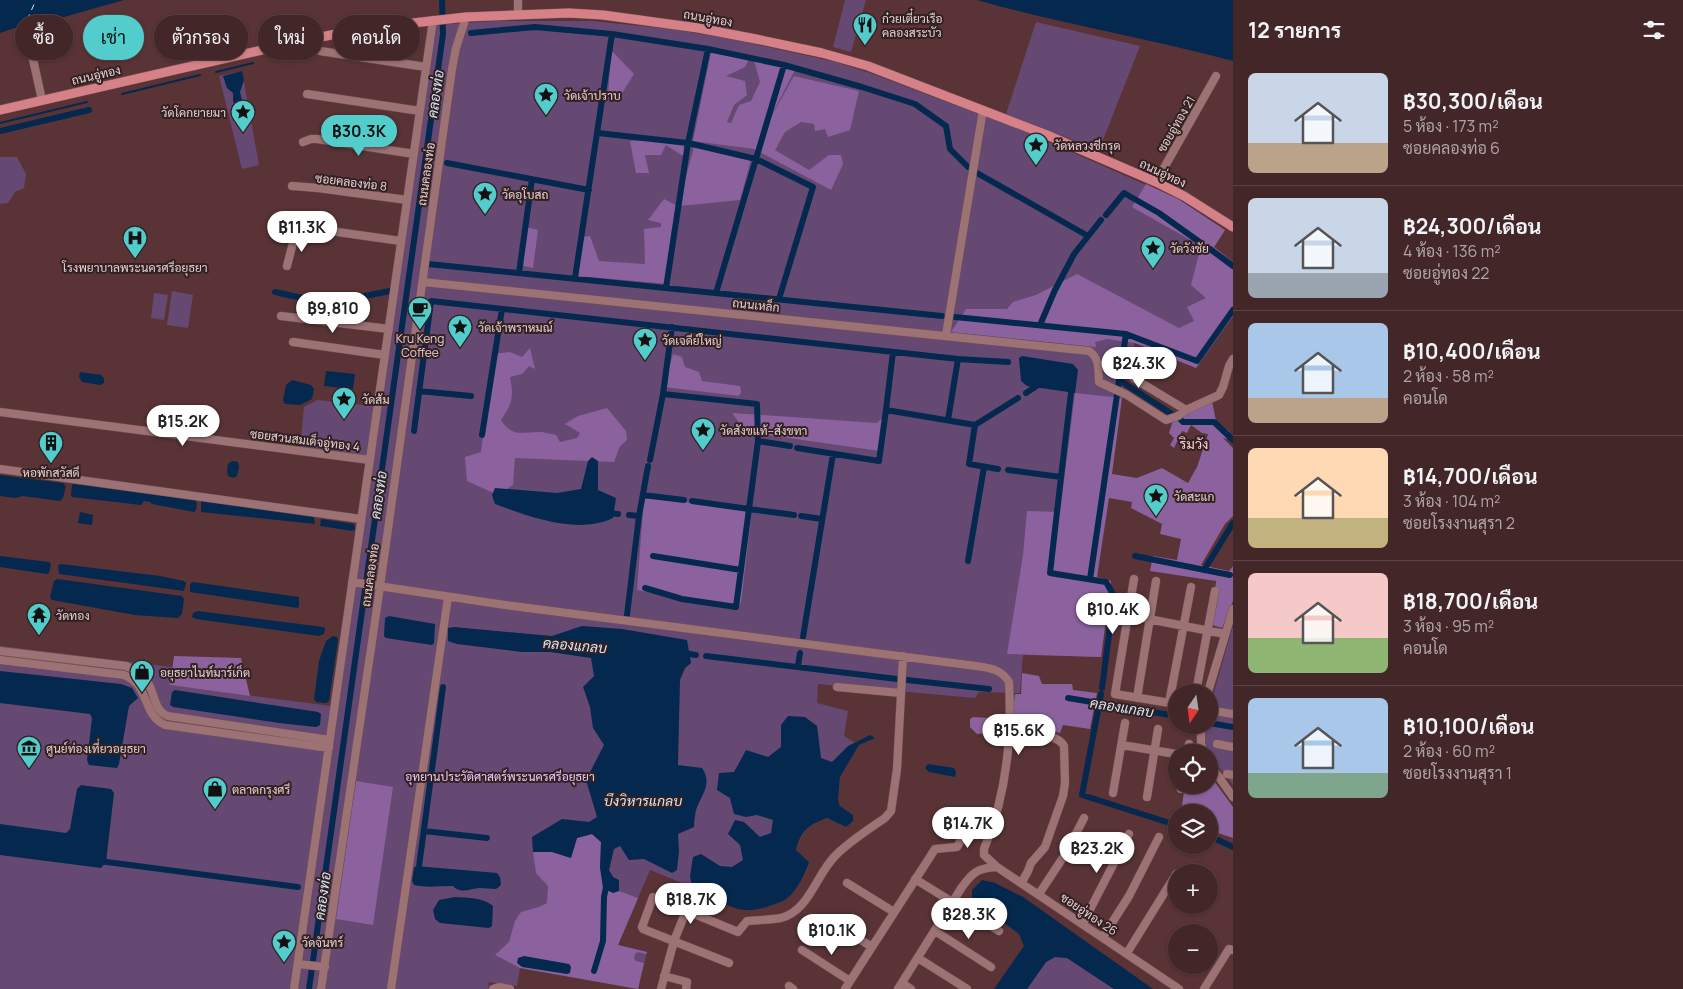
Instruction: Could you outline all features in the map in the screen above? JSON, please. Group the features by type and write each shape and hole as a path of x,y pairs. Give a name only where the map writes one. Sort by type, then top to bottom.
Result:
{"main road":[{"name":"ถนนอู่ทอง","path":"323,37 360,29 466,17 518,14 603,15 698,28 783,45 856,61 1047,135 1156,182 1184,196 1233,227"},
{"name":"ถนนอู่ทอง","path":"0,110 258,51"}],"street":[{"path":"518,0 518,14"},
{"name":"ถนนคลองท่อ","path":"321,989 452,70 456,48 466,17"},
{"name":"ถนนคลองท่อ","path":"294,989 300,964 330,740 356,583 361,519 426,67 435,20"},
{"path":"323,51 426,67"},
{"path":"33,60 42,100"},
{"name":"ซอยอู่ทอง 21","path":"1156,182 1216,76"},
{"path":"307,94 420,111"},
{"path":"946,335 983,110"},
{"path":"303,142 317,139 414,154"},
{"name":"ซอยคลองท่อ 8","path":"292,186 407,200"},
{"path":"287,266 296,231 302,227 401,241"},
{"name":"ถนนเหล็ก","path":"423,282 1086,350 1096,355 1099,382 1127,395 1166,420 1178,416 1186,410"},
{"path":"281,316 389,329"},
{"path":"293,342 385,355"},
{"path":"1133,378 1186,410 1219,395 1233,359"},
{"name":"ซอยสวนสมเด็จอู่ทอง 4","path":"0,412 370,460"},
{"path":"0,470 361,519"},
{"path":"1134,579 1115,694 1168,703"},
{"path":"1137,698 1156,581"},
{"path":"356,583 903,656 999,671 1005,675 1009,682 1007,761 1000,800 984,849 984,855 997,867"},
{"path":"1176,684 1191,587"},
{"path":"1198,684 1215,591"},
{"path":"391,989 448,596"},
{"path":"1210,684 1233,609"},
{"path":"1128,615 1225,634"},
{"path":"0,651 126,666 136,670 148,683 159,710 168,716 330,740"},
{"path":"729,963 642,928 653,897 738,932 747,921 782,918 799,908 812,891 823,870 836,854 885,818 891,811 897,769 903,656"},
{"path":"0,660 124,675 137,682 154,718 165,725 329,748"},
{"path":"837,687 901,693"},
{"path":"1218,712 1233,714"},
{"path":"1114,793 1125,723"},
{"path":"1009,726 1054,737 1062,742 1064,746 1066,783 1063,796 1045,847 1030,863 1022,882"},
{"path":"1147,797 1158,729"},
{"path":"1218,744 1233,747"},
{"path":"1122,745 1168,752"},
{"path":"1218,776 1233,797"},
{"path":"845,989 935,849 957,846 976,815"},
{"path":"1039,894 1066,853 1084,818"},
{"path":"1083,923 1129,834"},
{"path":"1103,937 1129,896 1159,837"},
{"path":"912,989 900,986 970,876 982,868 997,867"},
{"name":"ซอยอู่ทอง 26","path":"997,867 1180,989"},
{"path":"915,879 999,931"},
{"path":"847,883 894,912"},
{"path":"1127,953 1168,887"},
{"path":"661,989 674,942 686,911"},
{"path":"827,919 872,946"},
{"path":"934,931 991,968"},
{"path":"1204,989 1229,949 1233,950"},
{"path":"802,950 850,981"},
{"path":"918,958 966,989"},
{"path":"300,964 323,967"},
{"path":"664,976 688,982 686,989"},
{"path":"493,989 499,987 510,989"}],"green space":[{"path":"845,0 866,0 851,52 833,47"},
{"name":"อุทยานประวัติศาสตร์พระนครศรีอยุธยา","path":"497,21 592,21 671,29 736,40 836,62 873,74 1026,132 1178,199 1225,230 1213,249 1233,316 1196,368 1135,343 1124,380 1097,577 1111,581 1101,657 1023,655 1020,693 979,692 975,698 818,684 817,703 848,711 844,736 859,745 840,777 838,800 840,806 853,815 853,821 846,827 827,818 810,826 803,833 796,850 809,862 807,870 790,896 771,906 745,910 718,901 692,887 650,870 618,945 647,952 638,989 520,968 517,986 489,982 488,989 0,989 0,646 172,667 170,685 338,707 435,25"},
{"path":"1036,22 1140,46 1099,150 1006,114"},
{"path":"242,71 259,165 242,169 219,76"},
{"path":"0,157 17,157 26,174 24,188 15,192 8,203 0,204"},
{"path":"172,291 193,295 188,328 167,325"},
{"path":"154,293 168,295 164,320 151,318"},
{"path":"317,400 374,406 366,457 300,448 304,407"},
{"path":"1233,626 1233,785 1218,766 1218,744 1206,744 1205,741 1204,734 1218,734 1218,684 1216,684"},
{"path":"1055,957 1067,958 1114,989 1027,989 1046,962"}],"shaded area":[{"path":"611,50 634,74 619,98 608,96"},
{"path":"711,52 751,55 745,67 726,76 745,81 747,95 734,105 727,122 731,123 739,105 751,101 760,82 754,60 796,68 766,126 794,76 859,91 850,130 828,137 825,129 815,131 814,124 801,122 785,132 775,150 809,170 829,155 841,155 843,164 831,190 754,149 693,141"},
{"path":"682,139 686,158 666,145 661,155 645,155 649,173 636,173 630,141"},
{"path":"694,147 751,159 740,200 679,206 669,284 577,276 581,237 590,236 599,261 645,264 644,229 661,227 661,223 648,220 664,199 678,206"},
{"path":"1146,184 1178,199 1225,230 1214,247 1233,262 1233,316 1196,368 1135,343 1107,339 1095,342 1096,347 951,332 966,309 1007,309 1013,302 1036,295 1077,274 1179,328 1194,321 1187,307 1206,298 1191,285 1201,246 1132,207"},
{"path":"526,227 538,230 533,268 519,265"},
{"path":"530,348 535,369 529,366 522,374 510,377 511,400 501,420 505,426 518,433 542,432 556,435 560,442 577,438 580,433 565,424 578,416 607,408 626,431 627,440 620,446 614,462 515,458 513,485 498,495 467,481 465,457 481,452 493,354 510,352 522,357"},
{"path":"673,354 682,357 685,367 699,372 702,381 740,386 741,392 739,396 664,387"},
{"path":"1075,393 1122,398 1112,474 1137,478 1162,468 1188,483 1197,467 1208,434 1202,433 1191,425 1187,433 1182,431 1174,448 1170,445 1174,438 1169,433 1173,420 1212,401 1217,426 1229,431 1227,439 1223,438 1233,448 1233,516 1225,524 1201,565 1229,571 1233,566 1233,601 1222,628 1212,625 1216,581 1150,571 1153,556 1177,560 1181,539 1160,534 1162,524 1131,508 1132,502 1109,498 1097,577 1111,581 1101,657 1007,654 1023,555 1027,511 1060,512"},
{"path":"732,413 877,423 881,419 885,419 880,451 746,432"},
{"path":"644,497 752,510 741,602 738,608 637,590"},
{"path":"174,656 241,658 250,696 170,685"},
{"path":"1022,673 1039,676 1042,684 1072,684 1073,690 1097,693 1090,729 1063,725 1060,733 1014,722 1012,718 1015,694 1021,694"},
{"path":"973,717 990,718 988,733 977,734 970,727 970,719"},
{"path":"356,781 393,787 373,925 336,919"},
{"path":"1218,786 1233,807 1233,838 1218,833 1218,804 1182,804 1184,794 1218,794"},
{"path":"592,834 601,842 600,868 613,893 619,891 638,898 618,945 647,952 646,954 638,952 635,954 634,959 636,961 644,963 638,989 520,968 495,955 509,942 515,921 521,912 547,903 548,886 536,873 533,852 552,852 571,858 577,838"}],"water":[{"path":"0,0 124,0 71,15 15,15 15,28 0,33"},
{"path":"977,0 1233,0 1233,61 1040,16"},
{"path":"242,71 244,80 240,92 242,100 240,103 235,103 233,102 233,93 227,88 223,76"},
{"path":"1022,356 1073,364 1078,370 1075,393 1027,386 1021,381 1019,358"},
{"path":"326,371 355,374 353,389 324,386"},
{"path":"80,372 101,375 104,378 104,383 100,385 82,382 79,377"},
{"path":"292,380 311,385 314,389 312,399 300,405 285,404 283,400 286,385"},
{"path":"592,457 598,461 598,490 616,498 613,518 585,525 570,524 538,519 495,504 492,495 495,488 557,493 581,489 588,461"},
{"path":"232,461 238,462 239,467 237,476 233,478 228,476 227,470 228,464"},
{"path":"0,475 63,483 66,486 63,498 60,501 23,496 15,498 0,496"},
{"path":"72,485 195,500 197,503 196,510 194,512 144,501 141,505 72,497"},
{"path":"201,502 314,517 315,524 201,512"},
{"path":"80,512 93,515 92,525 78,523"},
{"path":"321,519 354,524 355,529 353,531 320,526"},
{"path":"0,556 49,562 51,564 49,573 0,567"},
{"path":"58,565 160,576 186,583 184,591 59,574"},
{"path":"57,579 182,596 184,599 182,614 178,618 135,615 52,600 50,597 54,581"},
{"path":"193,582 299,597 299,606 298,608 190,592 190,584"},
{"path":"198,611 325,628 324,634 319,636 192,617 193,613"},
{"path":"389,616 435,624 434,643 432,645 386,638 384,636 385,618"},
{"name":"บึงวิหารแกลบ","path":"582,626 622,629 687,640 691,663 685,668 680,680 678,765 702,768 706,779 705,789 696,810 694,827 678,834 677,870 672,873 644,859 629,860 620,846 614,849 609,870 613,877 619,880 619,891 613,893 603,888 600,868 601,842 592,834 577,838 571,858 552,852 533,852 532,837 562,819 589,822 597,817 586,780 604,745 593,728 590,707 583,687 594,676 591,658 550,652 522,652 457,644 448,641 448,628 454,627 552,636"},
{"path":"333,636 337,637 338,640 329,701 326,703 316,702 314,699 319,661 326,641"},
{"path":"0,671 121,684 132,688 138,698 129,706 117,768 89,765 87,760 92,718 90,714 0,703"},
{"path":"175,690 318,712 321,714 320,725 316,727 279,723 173,707 170,705 172,692"},
{"name":"บึงวิหารแกลบ","path":"788,716 805,717 817,726 821,758 832,762 848,746 870,735 875,738 859,745 840,777 838,800 840,806 853,815 853,821 846,827 827,818 810,826 800,838 796,850 809,862 799,885 793,893 781,902 769,906 751,910 740,909 718,901 692,887 690,876 693,857 701,854 720,866 732,867 743,860 740,845 728,834 735,820 744,822 760,837 771,833 773,820 757,815 746,817 734,814 730,798 717,790 719,773 734,772 746,750 768,757 781,747 781,725"},
{"path":"928,764 954,768 956,772 955,777 929,772 925,768"},
{"path":"81,785 111,789 114,793 106,862 101,868 0,855 0,824 66,833 70,829 77,789"},
{"path":"416,866 497,873 500,877 501,885 496,889 480,888 462,891 453,886 429,887 414,885 412,881"},
{"path":"982,880 995,883 1023,897 1153,989 1114,989 1067,958 1055,957 1046,962 1027,989 994,989 1024,946 1019,934 972,899 972,890"},
{"path":"455,897 480,899 493,906 492,926 489,928 440,923 435,919 433,910 439,900"},
{"path":"524,956 569,964 571,967 570,973 522,967 517,963 518,958"}],"waterway":[{"name":"คลองท่อ","path":"309,989 443,34 442,0"},
{"path":"471,33 535,27 612,34 708,49 784,65 915,104 946,126 950,149 968,167"},
{"path":"575,278 612,34"},
{"path":"666,288 688,143 708,49"},
{"path":"216,72 253,63"},
{"path":"716,293 784,65"},
{"path":"122,94 200,75"},
{"path":"0,123 87,102"},
{"path":"0,131 89,110"},
{"path":"598,133 688,143 756,159 813,187 779,299"},
{"path":"447,163 589,190"},
{"path":"977,173 1088,236"},
{"path":"519,273 532,179"},
{"path":"1106,215 1124,193 1159,213 1201,243"},
{"path":"1040,325 1055,290 1074,254 1101,220"},
{"path":"1210,249 1233,266"},
{"path":"428,264 942,316"},
{"path":"275,292 307,299 349,299 390,291"},
{"path":"414,431 431,301 958,359 1008,362"},
{"path":"482,435 502,309"},
{"path":"955,317 1126,334 1197,361 1233,310"},
{"path":"663,394 672,327"},
{"path":"1118,387 1126,334"},
{"path":"886,410 893,352"},
{"path":"948,420 958,359"},
{"path":"1119,380 1175,416"},
{"path":"1026,393 1041,383"},
{"path":"1061,477 1072,384"},
{"path":"419,391 471,396"},
{"path":"650,460 663,394 757,404 758,441 790,446"},
{"path":"1090,579 1117,395"},
{"path":"975,425 1018,398"},
{"path":"797,448 879,461 886,410 975,425 969,464 998,469"},
{"path":"1180,419 1183,422 1214,422 1233,440"},
{"path":"758,441 749,509 794,515"},
{"path":"803,637 833,454"},
{"path":"627,615 639,516 648,466"},
{"path":"968,561 984,467"},
{"path":"1008,470 1061,477 1050,573 1106,582 1114,596 1102,688"},
{"path":"643,495 684,500"},
{"path":"645,588 682,599 736,607 749,509 692,501"},
{"path":"606,513 618,514"},
{"path":"629,515 639,516"},
{"path":"801,516 822,519"},
{"path":"1204,570 1233,523"},
{"path":"653,556 741,570"},
{"path":"1135,556 1230,575"},
{"name":"คลองแกลบ","path":"683,653 696,655"},
{"path":"798,666 800,653"},
{"name":"คลองแกลบ","path":"706,656 897,679"},
{"name":"คลองแกลบ","path":"907,680 989,689"},
{"path":"418,874 443,687"},
{"path":"1101,694 1082,795 1168,822"},
{"name":"คลองแกลบ","path":"1068,698 1168,715"},
{"name":"คลองแกลบ","path":"1218,724 1233,727"},
{"path":"424,831 487,838"},
{"path":"1218,840 1233,847"},
{"path":"99,861 298,887"},
{"path":"594,971 603,941 604,897 607,882"}],"ferry route":[{"path":"29,15 36,0"}],"place":[{"name":"ก๋วยเตี๋ยวเรือ คลองสระบัว","path":"865,46"},
{"name":"วัดเจ้าปราบ","path":"546,116"},
{"name":"วัดโคกยายมา","path":"243,133"},
{"name":"วัดหลวงชีกรุด","path":"1036,166"},
{"name":"วัดอุโบสถ","path":"485,215"},
{"name":"โรงพยาบาลพระนครศรีอยุธยา","path":"135,259"},
{"name":"วัดวังชัย","path":"1153,269"},
{"name":"Kru Keng Coffee","path":"420,330"},
{"name":"วัดเจ้าพราหมณ์","path":"460,348"},
{"name":"วัดเจดีย์ใหญ่","path":"645,361"},
{"name":"วัดส้ม","path":"344,420"},
{"name":"วัดสังขแท้–สังขทา","path":"703,451"},
{"name":"หอพักสวัสดี","path":"51,464"},
{"name":"วัดสะแก","path":"1156,517"},
{"name":"วัดทอง","path":"39,636"},
{"name":"อยุธยาไนท์มาร์เก็ต","path":"142,693"},
{"name":"ศูนย์ท่องเที่ยวอยุธยา","path":"29,769"},
{"name":"ตลาดกรุงศรี","path":"215,810"},
{"name":"วัดจันทร์","path":"284,963"}],"district":[{"name":"ริมวัง","path":"1194,443"}]}
